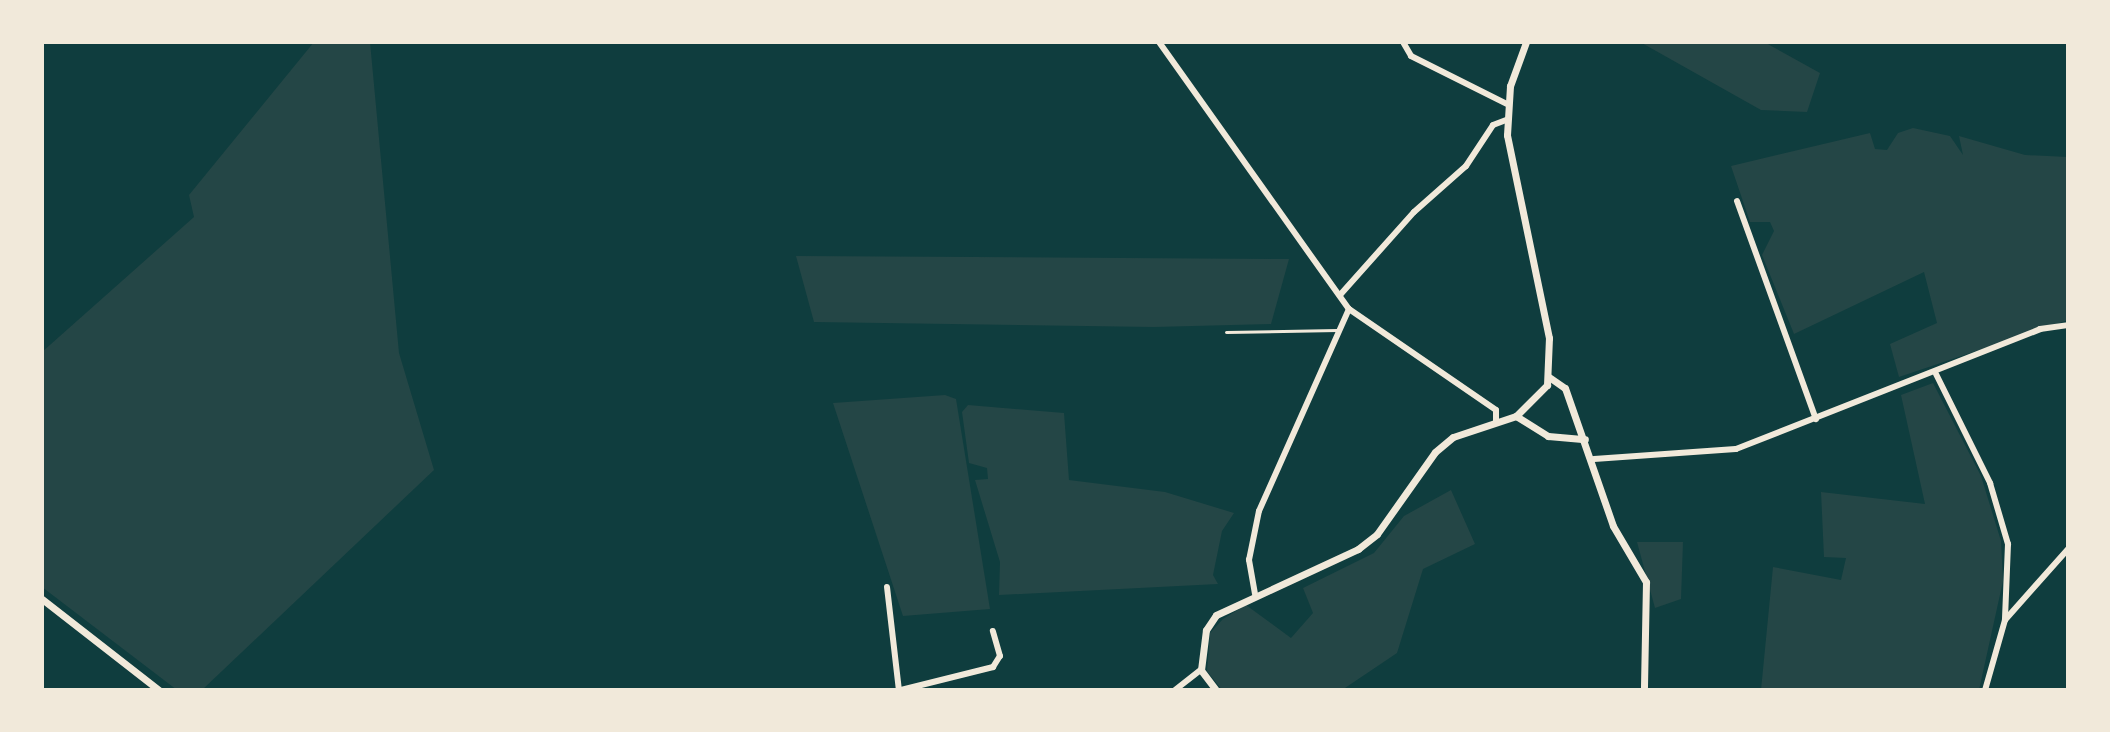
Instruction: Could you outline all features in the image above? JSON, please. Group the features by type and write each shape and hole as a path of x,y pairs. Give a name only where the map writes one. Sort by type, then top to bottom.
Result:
{"street":[{"path":"1159,42 1349,309 1496,410 1496,422"},
{"path":"1403,42 1411,56 1507,104"},
{"path":"1216,690 1201,670 1203,638 1216,615 1255,594 1358,549 1377,534 1435,452 1453,437 1516,416 1549,377 1549,338 1506,120 1507,104 1526,42"},
{"path":"1340,295 1404,221 1466,166 1493,125 1506,120"},
{"path":"1737,201 1816,419"},
{"path":"1255,594 1249,560 1259,511 1337,330 1349,309"},
{"path":"1594,459 1736,449 1936,374 2040,329 2068,325"},
{"path":"1936,374 2002,514 2005,620 1985,690"},
{"path":"1549,377 1565,388 1594,459 1613,526 1646,582 1644,690"},
{"path":"1516,416 1548,436 1585,439"},
{"path":"2005,620 2068,549"},
{"path":"887,587 900,690 993,667 1000,656 993,631"},
{"path":"42,599 159,690"},
{"path":"1175,690 1201,670"}],"lane":[{"path":"1226,332 1337,330"}],"shaded area":[{"path":"314,42 370,42 399,353 434,470 202,690 177,690 42,587 42,352 194,217 189,195"},
{"path":"1640,42 1764,42 1820,73 1807,112 1761,110"},
{"path":"1913,128 1950,136 1963,155 1959,136 2025,155 2068,157 2068,320 1899,377 1890,344 1937,323 1924,272 1794,334 1762,255 1774,231 1770,222 1750,222 1731,166 1870,133 1875,149 1887,150 1898,133"},
{"path":"796,256 1289,259 1271,324 1154,327 814,322"},
{"path":"1933,383 1981,476 2001,541 2003,581 1979,690 1761,690 1773,567 1841,580 1846,558 1824,557 1821,492 1925,504 1901,395"},
{"path":"945,395 956,399 990,609 903,616 833,403"},
{"path":"968,405 1064,413 1069,480 1165,492 1234,513 1222,531 1213,575 1218,584 999,595 1000,562 975,480 988,479 987,468 969,463 962,412"},
{"path":"1451,490 1475,544 1423,569 1397,653 1342,690 1222,690 1207,671 1210,633 1223,619 1246,605 1291,638 1313,613 1303,588 1374,553 1404,516"},
{"path":"1637,542 1683,542 1681,599 1655,608"}]}
